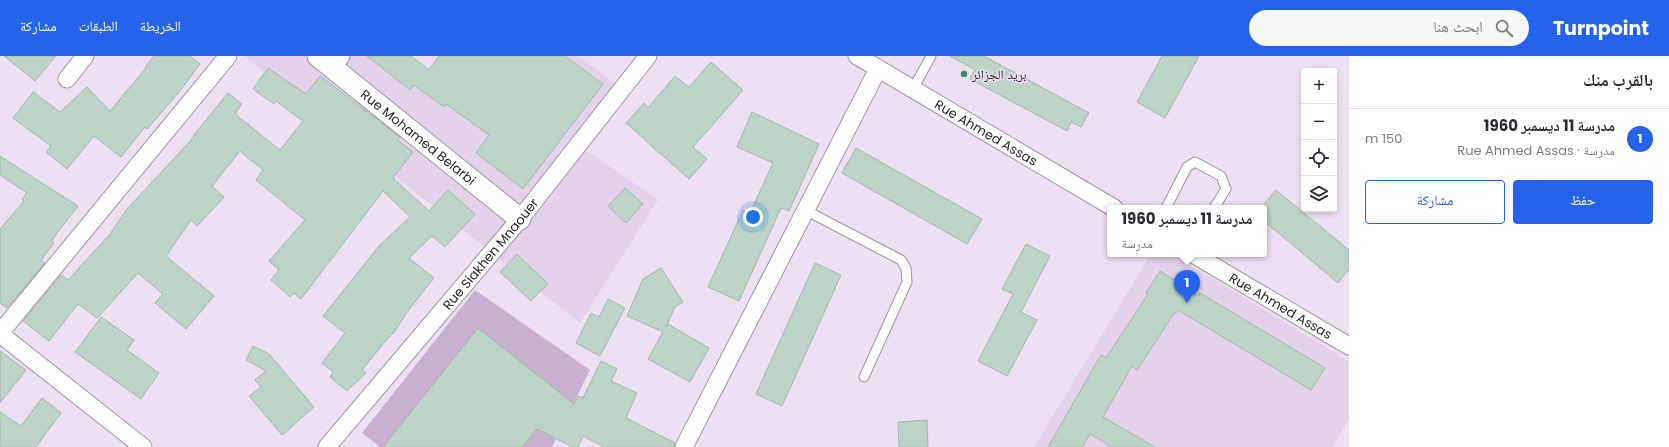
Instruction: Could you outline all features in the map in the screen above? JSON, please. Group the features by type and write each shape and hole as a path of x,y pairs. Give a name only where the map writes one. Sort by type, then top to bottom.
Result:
{"street":[{"path":"67,79 86,56"},
{"path":"143,447 0,333 228,56"},
{"name":"Rue Siakhen Mnaouer","path":"327,447 520,219 648,56"},
{"name":"Rue Ahmed Assas","path":"857,56 1109,205"},
{"name":"Rue Mohamed Belarbi","path":"330,60 520,219"},
{"path":"684,447 878,69"},
{"name":"Rue Ahmed Assas","path":"1198,257 1349,346"}],"lane":[{"path":"913,89 931,56"},
{"path":"1168,205 1187,167 1195,162 1221,176 1226,188 1216,205"},
{"path":"805,210 901,260 906,268 907,282 864,377"}],"shaded area":[{"path":"244,56 394,56 481,123 558,56 578,56 616,84 573,141 658,200 580,323"},
{"path":"1149,257 1177,257 1349,361 1349,419 1332,447 1034,447"},
{"path":"475,290 590,370 552,447 380,447 362,433"}],"building":[{"path":"4,56 56,56 35,81"},
{"path":"154,56 190,56 200,64 179,92 147,129 145,127 121,157 94,136 67,169 46,152 51,146 13,118 33,92 60,112 87,87 110,111 146,68 145,67"},
{"path":"367,56 411,56 429,70 439,56 565,56 603,84 523,189 476,153 489,135 446,104 444,107 414,85 410,90"},
{"path":"950,56 984,56 1089,113 1081,127 1071,122 1067,131 970,79 975,70"},
{"path":"1162,56 1199,56 1165,118 1137,102"},
{"path":"711,62 743,90 693,147 707,159 689,179 626,123 644,103 648,108 675,76 689,87"},
{"path":"268,68 306,94 320,76 400,137 397,140 413,152 393,178 429,211 448,190 475,214 445,247 432,236 409,258 434,278 410,308 393,334 392,333 362,370 366,373 347,391 330,377 333,372 322,363 345,333 323,316 379,246 410,217 383,191 301,299 294,293 290,297 271,280 279,270 269,261 305,220 256,180 263,170 240,151 212,186 224,197 197,226 191,220 166,256 214,296 186,329 155,303 163,294 138,273 97,318 78,304 49,341 23,321 61,275 68,280 110,234 127,209 194,137 193,136 228,93 242,104 235,114 280,150 303,121 276,101 274,104 253,89"},
{"path":"752,112 819,144 789,211 781,208 739,301 708,287 743,210 750,213 773,163 737,147"},
{"path":"856,148 982,219 967,244 842,173"},
{"path":"0,156 78,206 51,241 54,243 41,260 45,263 7,308 0,303 0,229 24,201 22,199 27,193 0,175"},
{"path":"625,188 643,204 626,223 608,206"},
{"path":"1276,190 1349,250 1349,269 1338,283 1267,224 1267,205 1264,205"},
{"path":"1026,244 1050,256 1021,312 1037,320 1007,376 978,361 1013,294 1002,289"},
{"path":"517,254 548,284 531,301 500,272"},
{"path":"815,263 841,275 782,406 756,394"},
{"path":"661,268 683,302 675,307 666,327 668,324 709,348 690,382 648,359 663,332 627,316 643,279"},
{"path":"1160,271 1199,296 1200,293 1325,368 1311,390 1178,310 1176,313 1175,312 1137,370 1132,366 1103,417 1155,447 1112,447 1090,434 1082,447 1048,447 1101,355 1106,358 1148,294 1146,293"},
{"path":"608,299 625,308 600,356 576,343 591,313 599,317"},
{"path":"101,317 134,340 127,350 159,373 141,399 75,352"},
{"path":"478,328 574,404 578,396 583,398 601,361 617,369 611,381 637,393 626,418 675,443 674,447 604,447 583,436 578,447 573,447 537,429 522,447 383,447"},
{"path":"253,346 269,354 314,407 282,435 249,396 261,387 255,380 266,371 246,360"},
{"path":"0,351 26,370 0,403"},
{"path":"42,398 61,413 36,447 0,447 0,412 21,426"},
{"path":"927,420 928,447 899,447 898,422"}],"place":[{"name":"بريد الجزائر","path":"964,74"},
{"name":"مدرسة 11 ديسمبر 1960","path":"1187,303"}]}
